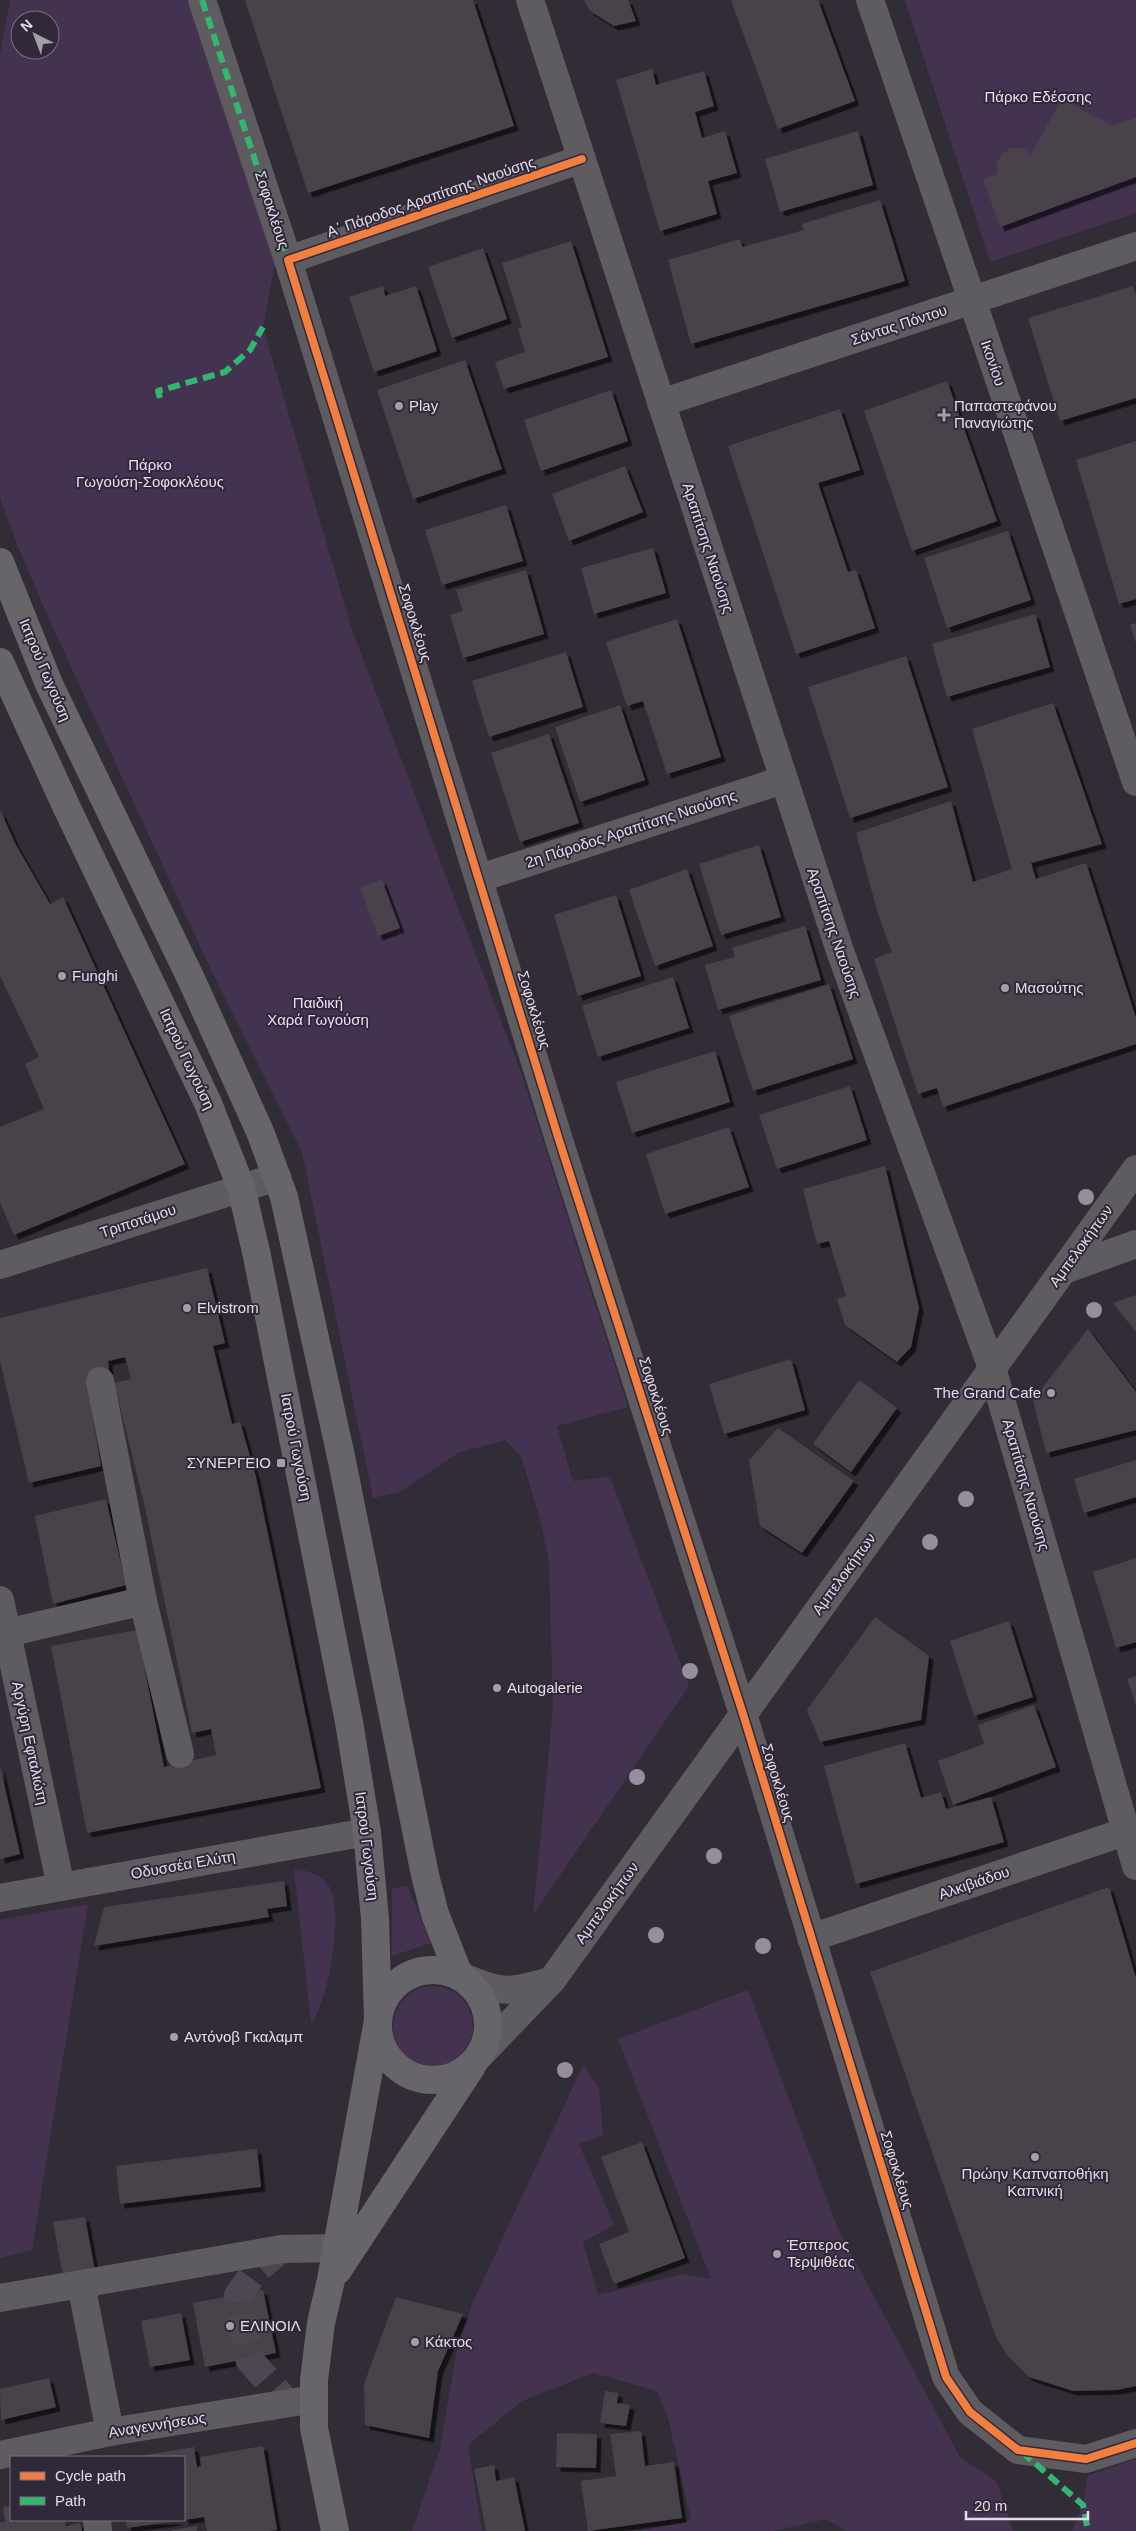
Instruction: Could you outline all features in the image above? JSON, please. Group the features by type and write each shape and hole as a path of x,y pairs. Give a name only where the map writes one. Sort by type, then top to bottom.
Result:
{"main road":[{"name":"Ιατρού Γωγούση","path":"0,562 49,684 192,981 260,1134 284,1197 342,1461 425,1875 435,1914 459,1975"},
{"name":"Ιατρού Γωγούση","path":"0,662 67,808 208,1103 241,1187 308,1510 349,1722 367,1832 375,1919 378,2020 331,2280 320,2323 314,2399 314,2428 335,2531"},
{"path":"429,1969 444,1970 459,1975 477,1991 486,2006 489,2022 480,2055 468,2068 454,2077 437,2081 420,2079 404,2072 391,2061 382,2047 378,2020 381,2005 388,1991 400,1980 414,1973 429,1969"},
{"name":"Ιατρού Γωγούση","path":"331,2280 480,2055"}],"street":[{"name":"Σοφοκλέους","path":"202,0 288,260 480,878 559,1140 743,1714 946,2377 970,2412 1018,2450 1086,2459 1136,2443"},
{"name":"Αραπίτσης Ναούσης","path":"530,0 840,951 992,1368 1131,1830 1136,1866"},
{"name":"Ικονίου","path":"870,0 1136,782"},
{"name":"Α΄ Πάροδος Αραπίτσης Ναούσης","path":"288,260 582,160"},
{"name":"Σάντας Πόντου","path":"661,403 972,302 1136,246"},
{"name":"2η Πάροδος Αραπίτσης Ναούσης","path":"480,878 783,780"},
{"name":"Αμπελοκήπων","path":"480,2055 552,1980 1136,1169"},
{"name":"Τριποτάμου","path":"0,1266 277,1176"},
{"path":"1064,1270 1136,1244"},
{"path":"100,1381 144,1601 180,1754"},
{"name":"Αργύρη Εφταλιώτη","path":"0,1600 61,1887"},
{"path":"7,1633 144,1601"},
{"name":"Αλκιβιάδου","path":"811,1938 1131,1830"},
{"name":"Οδυσσέα Ελύτη","path":"0,1898 367,1832"},
{"path":"459,1975 488,1988 501,1991 516,1990 552,1980"},
{"path":"0,2298 282,2249 337,2248"},
{"path":"81,2284 95,2442"},
{"name":"Αναγεννήσεως","path":"0,2455 95,2442 314,2399"}],"green space":[{"name":"Πάρκο Γωγούση-Σοφοκλέους","path":"10,0 188,0 275,262 263,327 352,630 524,1081 628,1407 557,1426 573,1481 608,1477 612,1482 689,1686 533,1915 553,1708 549,1562 541,1523 521,1456 505,1440 458,1453 400,1492 373,1498 302,1152 212,972 48,617 16,542 0,497 0,54"},
{"name":"Πάρκο Εδέσσης","path":"905,0 1136,0 1136,213 990,262"},
{"path":"294,1869 309,1872 327,1883 334,1900 335,1917 332,1957 318,2012 311,2023"},
{"path":"407,1885 431,1943 392,1956 392,1889"},
{"path":"88,1904 32,2250 0,2258 0,1920"},
{"path":"433,1986 448,1989 461,1998 470,2011 473,2026 470,2041 461,2054 448,2063 433,2066 418,2063 405,2054 396,2041 393,2026 396,2011 405,1998 418,1989"},
{"path":"748,1990 838,2229 960,2457 997,2482 1013,2531 846,2531 826,2519 774,2531 640,2531 691,2520 668,2418 657,2391 593,2373 522,2401 468,2445 482,2531 412,2531 440,2449 456,2354 472,2304 583,2065 599,2088 603,2136 579,2144 614,2225 583,2242 598,2295 683,2274 711,2279 618,2039"},
{"path":"1136,2459 1136,2531 1072,2531 1083,2505 1087,2476"}],"building":[{"path":"245,0 473,0 514,126 308,193"},
{"path":"584,0 628,0 636,21 614,26 590,11"},
{"path":"731,0 818,0 855,101 778,129"},
{"path":"652,69 656,85 704,71 714,106 695,112 702,138 725,131 737,173 708,181 717,214 660,231 616,80"},
{"path":"1062,99 1112,126 1136,118 1136,177 1000,227 983,179 997,174 997,163 1002,154 1011,148 1021,148 1031,154"},
{"path":"858,131 873,185 780,212 765,159"},
{"path":"880,200 905,281 691,344 668,260 740,239 742,247 804,230 802,224"},
{"path":"571,241 608,357 504,389 495,362 525,352 518,329 522,327 502,263"},
{"path":"483,248 507,319 452,338 428,267"},
{"path":"383,286 385,296 416,286 437,351 374,372 349,297"},
{"path":"1133,286 1136,294 1136,398 1060,421 1028,318"},
{"path":"465,360 502,469 413,499 377,390"},
{"path":"947,381 997,521 912,551 864,411"},
{"path":"611,390 628,441 541,471 524,420"},
{"path":"840,409 860,470 818,483 848,572 856,570 875,628 796,654 728,446"},
{"path":"1136,441 1136,599 1119,604 1076,460"},
{"path":"625,466 643,512 569,541 552,494"},
{"path":"506,505 523,561 442,585 425,530"},
{"path":"1008,531 1031,600 947,628 924,558"},
{"path":"653,548 666,593 594,614 581,568"},
{"path":"526,570 544,634 463,658 450,615 463,611 456,590"},
{"path":"1035,614 1050,667 947,697 932,644"},
{"path":"677,619 721,757 667,774 643,701 627,706 606,642"},
{"path":"1136,623 1136,643 1130,625"},
{"path":"566,652 583,707 489,737 472,681"},
{"path":"906,656 948,787 850,818 808,687"},
{"name":"Μασούτης","path":"1053,703 1102,844 1031,863 1036,879 1086,863 1136,1018 1136,1044 943,1107 937,1088 918,1094 874,959 892,952 878,914 856,833 951,801 973,882 1012,869 972,729"},
{"path":"620,705 645,780 580,802 555,727"},
{"path":"549,734 579,823 520,842 491,753"},
{"path":"0,810 16,845 50,904 63,897 185,1164 14,1235 0,1202 0,1127 44,1109 25,1064 39,1057 0,976"},
{"path":"759,845 781,917 721,935 699,864"},
{"path":"687,869 713,946 655,966 629,890"},
{"path":"382,880 400,928 378,936 360,887"},
{"path":"616,895 641,976 578,996 554,915"},
{"path":"805,926 821,980 718,1010 705,965 735,957 732,948"},
{"path":"673,977 689,1028 598,1057 582,1006"},
{"path":"829,984 853,1059 753,1091 729,1016"},
{"path":"715,1051 730,1102 632,1133 616,1082"},
{"path":"850,1086 867,1140 777,1169 759,1115"},
{"path":"729,1127 749,1187 665,1214 646,1154"},
{"path":"885,1166 919,1308 911,1347 897,1362 845,1325 837,1299 846,1296 829,1241 817,1244 803,1189"},
{"path":"207,1268 225,1343 213,1346 232,1424 240,1422 256,1477 321,1788 87,1833 51,1646 137,1630 164,1767 216,1755 211,1729 192,1733 144,1503 114,1383 131,1379 125,1357 108,1361 109,1370 86,1377 101,1466 29,1483 0,1361 0,1318"},
{"path":"1136,1295 1136,1332 1113,1303"},
{"path":"1088,1329 1136,1392 1136,1430 1046,1453 1033,1400"},
{"path":"791,1359 805,1410 724,1434 709,1384"},
{"path":"859,1380 897,1408 851,1472 813,1444"},
{"path":"778,1428 854,1481 802,1553 760,1526 749,1460"},
{"path":"1136,1460 1136,1497 1084,1513 1074,1479"},
{"path":"106,1499 126,1585 53,1604 35,1516"},
{"path":"1136,1558 1136,1642 1116,1648 1093,1572"},
{"path":"875,1617 929,1656 921,1720 820,1742 807,1710"},
{"path":"1009,1621 1033,1697 974,1716 950,1641"},
{"path":"1136,1676 1136,1705 1127,1679"},
{"path":"1034,1705 1056,1767 953,1805 938,1761 984,1744 978,1725"},
{"path":"905,1743 921,1798 941,1792 946,1809 991,1797 1004,1842 856,1884 824,1766"},
{"path":"0,1766 20,1854 0,1859"},
{"path":"284,1881 287,1906 267,1909 269,1917 94,1946 104,1907"},
{"name":"Πρώην Καπναποθήκη Καπνική","path":"1109,1887 1136,1978 1136,2386 1117,2390 1073,2391 1029,2377 1008,2356 996,2337 870,1972"},
{"path":"642,2142 685,2258 614,2284 599,2244 629,2232 601,2157"},
{"path":"257,2149 261,2187 120,2204 116,2166"},
{"path":"85,2217 95,2271 63,2276 53,2222"},
{"path":"263,2290 276,2353 205,2367 193,2303"},
{"path":"396,2297 463,2314 438,2371 429,2438 365,2425 364,2384"},
{"path":"181,2313 190,2360 150,2367 141,2321"},
{"path":"49,2378 56,2407 1,2420 0,2389"},
{"path":"605,2391 618,2393 617,2403 630,2405 626,2426 600,2423"},
{"path":"641,2431 645,2466 674,2462 682,2518 588,2531 581,2481 616,2476 610,2434"},
{"path":"557,2433 597,2434 596,2468 556,2467"},
{"path":"263,2446 277,2530 207,2531 204,2517 185,2520 185,2456 139,2456 194,2447 197,2467 201,2466 200,2457"},
{"path":"494,2465 496,2481 514,2477 525,2531 486,2531 474,2469"},
{"path":"10,2506 10,2521 65,2521 66,2526 80,2523 82,2531 0,2531 0,2522 5,2522 3,2507"},
{"path":"126,2521 177,2521 127,2528"},
{"path":"197,2526 197,2531 172,2531 172,2530"}],"tunnel":[{"path":"281,2249 257,2269 238,2295 249,2359 288,2404"}],"marked path":[{"path":"202,0 288,260"},
{"path":"160,398 158,391 225,372 250,350 263,327"},
{"path":"1022,2452 1083,2505 1088,2531"}],"cycle path":[{"path":"582,159 288,260 559,1140 743,1714 946,2377 970,2412 1018,2450 1086,2459 1136,2443"}],"place":[{"name":"Play","path":"399,406"},
{"name":"Παπαστεφάνου Παναγιώτης","path":"944,415"},
{"name":"Funghi","path":"62,976"},
{"name":"Μασούτης","path":"1005,988"},
{"name":"Elvistrom","path":"187,1308"},
{"name":"The Grand Cafe","path":"1051,1393"},
{"name":"ΣΥΝΕΡΓΕΙΟ","path":"281,1463"},
{"name":"Autogalerie","path":"497,1688"},
{"name":"Αντόνοβ Γκαλαμπ","path":"174,2037"},
{"name":"Πρώην Καπναποθήκη Καπνική","path":"1035,2157"},
{"name":"Έσπερος Τερψιθέας","path":"777,2254"},
{"name":"ΕΛΙΝΟΙΛ","path":"230,2326"},
{"name":"Κάκτος","path":"415,2342"}],"park label":[{"name":"Παιδική Χαρά Γωγούση","path":"318,1012"}]}
